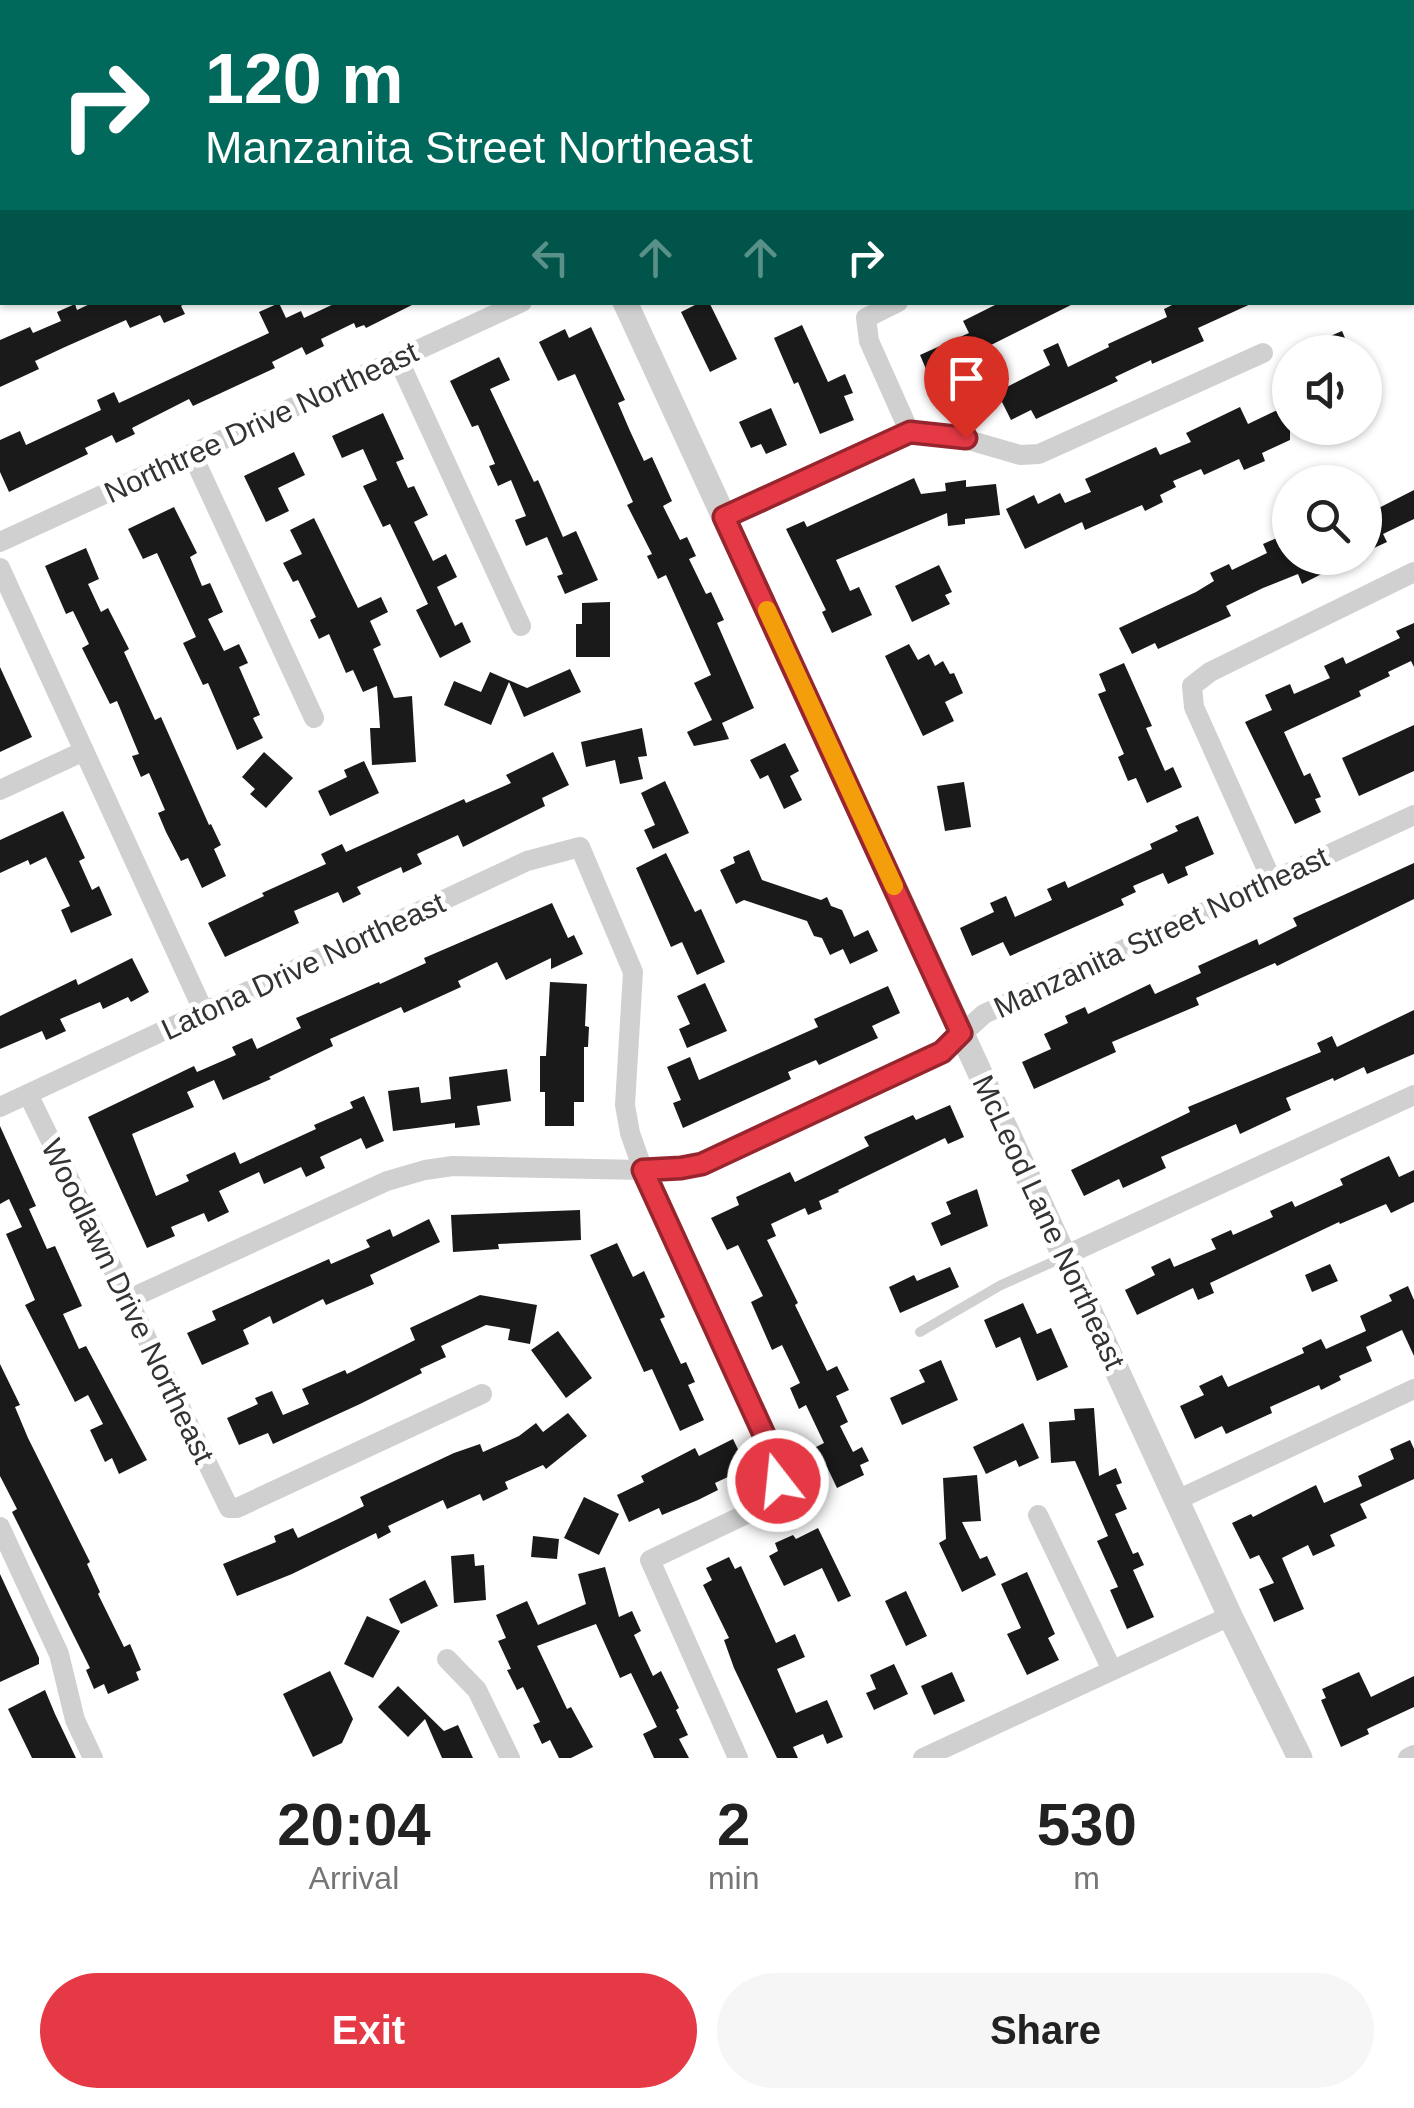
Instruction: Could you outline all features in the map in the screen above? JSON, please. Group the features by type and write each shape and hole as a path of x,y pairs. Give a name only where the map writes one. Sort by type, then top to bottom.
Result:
{"street":[{"name":"Northtree Drive Northeast","path":"0,542 515,305"},
{"name":"McLeod Lane Northeast","path":"626,305 1230,1616 1300,1758"},
{"path":"892,305 866,318 870,340 910,432"},
{"path":"724,517 910,432 951,435 1020,455 1039,454 1263,352"},
{"path":"398,359 521,626"},
{"path":"192,454 314,718"},
{"path":"0,568 204,1012"},
{"path":"1272,881 1194,707 1192,686 1210,672 1414,572"},
{"path":"0,790 84,751"},
{"name":"Manzanita Street Northeast","path":"127,1300 387,1182 425,1170 453,1166 643,1170 702,1164 942,1052 984,1014 1414,815"},
{"name":"Latona Drive Northeast","path":"0,1107 527,861 580,846 633,972 626,1105 630,1133 643,1170"},
{"name":"Woodlawn Drive Northeast","path":"28,1094 229,1508 237,1508 482,1394"},
{"path":"1064,1256 1414,1095"},
{"path":"643,1170 778,1466 778,1481 761,1507 650,1560 738,1758"},
{"path":"1177,1500 1414,1388"},
{"path":"1038,1515 1112,1670"},
{"path":"0,1527 59,1654 75,1720 93,1758"},
{"path":"923,1758 1230,1616"},
{"path":"447,1658 477,1690 510,1758"}],"lane":[{"path":"920,1332 1064,1256"}],"building":[{"path":"73,305 77,310 88,305 183,305 185,314 164,323 160,315 130,328 126,320 35,361 39,369 0,387 0,340 30,327 33,333 61,321 57,312"},
{"path":"275,305 280,305 286,318 301,311 304,318 332,305 412,305 366,328 356,328 354,323 321,339 324,346 306,355 302,347 272,362 275,368 193,406 189,399 132,428 135,434 116,443 112,435 85,448 88,454 9,492 0,472 0,440 20,431 26,445 101,410 97,400 114,392 119,403 269,333 259,312"},
{"path":"695,305 710,305 737,359 710,372 681,312"},
{"path":"995,305 1071,305 929,376 920,355 969,333 963,321"},
{"path":"1172,305 1248,305 1198,328 1204,341 1152,364 1151,360 1115,377 1118,381 1036,419 1031,410 1011,420 997,392 1050,365 1043,350 1058,343 1068,367 1167,317 1164,309"},
{"path":"802,325 828,382 845,374 853,393 844,396 854,420 820,434 774,338"},
{"path":"591,327 625,400 618,403 630,431 644,461 652,457 672,501 663,506 680,540 687,537 696,556 689,559 724,620 717,623 754,708 722,723 729,739 694,746 687,732 712,720 694,683 711,675 666,575 658,579 647,556 652,554 627,505 633,502 575,374 558,381 539,342 565,329 569,338"},
{"path":"499,357 510,380 490,389 563,537 576,531 598,580 565,594 557,576 563,574 547,537 526,546 515,520 526,516 511,480 498,486 489,466 495,464 478,425 472,427 450,381"},
{"path":"1240,407 1248,424 1272,413 1272,445 1279,445 1262,453 1265,461 1244,470 1239,459 1204,475 1201,469 1173,481 1176,487 1160,495 1163,502 1145,511 1142,505 1085,530 1082,522 1025,549 1006,509 1034,495 1038,504 1060,493 1065,503 1091,492 1085,479 1156,447 1160,455 1191,442 1186,433"},
{"path":"771,408 787,445 766,454 761,444 751,448 739,422"},
{"path":"383,413 404,459 396,462 408,488 414,486 428,515 414,522 433,561 446,554 457,577 437,587 455,626 462,622 471,642 440,658 416,610 428,604 390,524 383,527 363,486 377,480 363,449 342,458 332,436"},
{"path":"294,452 305,475 278,488 289,511 266,522 244,476"},
{"path":"914,478 921,494 946,491 945,483 966,480 966,487 996,484 1000,515 965,519 965,524 948,526 947,513 836,560 850,591 859,587 872,615 832,633 822,612 826,610 786,529 804,521 807,527"},
{"path":"1414,490 1414,519 1383,534 1387,542 1382,544 1382,506"},
{"path":"174,507 197,553 190,557 202,586 210,583 223,612 208,619 224,651 239,644 248,663 239,667 260,715 253,718 263,738 237,750 208,683 203,685 183,643 196,637 157,553 143,559 128,529"},
{"path":"314,518 358,608 381,597 388,612 370,621 381,645 373,649 394,698 412,696 416,762 372,765 370,728 380,728 377,686 363,692 353,670 346,673 329,634 319,639 310,620 316,617 298,580 293,582 283,563 302,554 290,530"},
{"path":"1272,540 1272,575 1296,575 1226,606 1231,616 1158,649 1155,643 1132,654 1119,628 1196,592 1214,581 1210,573 1229,564 1232,570 1267,553 1263,544"},
{"path":"86,548 99,579 88,584 101,612 108,608 129,649 124,652 155,720 161,717 221,845 214,849 226,876 202,888 188,858 181,861 166,832 158,813 165,810 149,773 141,777 132,756 139,754 117,701 110,704 82,648 89,644 73,611 66,614 45,566"},
{"path":"939,565 952,592 945,595 950,604 912,622 895,586"},
{"path":"1298,575 1320,575 1302,584"},
{"path":"610,602 610,657 576,657 576,624 582,624 582,603"},
{"path":"1414,623 1414,667 1411,661 1388,672 1390,676 1359,691 1361,696 1284,732 1304,776 1310,773 1321,797 1315,799 1321,812 1295,824 1245,722 1272,710 1265,695 1290,684 1294,694 1330,678 1324,666 1343,657 1346,664 1400,638 1396,631"},
{"path":"909,644 918,660 929,654 935,666 943,661 963,693 945,702 954,721 923,736 885,656"},
{"path":"1124,663 1152,726 1146,728 1165,771 1173,767 1182,787 1147,803 1136,778 1128,781 1118,757 1124,754 1098,694 1106,691 1099,674"},
{"path":"0,667 32,737 0,752"},
{"path":"570,669 581,692 524,717 509,682 491,725 444,705 454,681 481,692 490,672 527,688"},
{"path":"1414,725 1414,771 1359,796 1342,758"},
{"path":"642,728 647,756 638,757 643,779 620,784 615,760 586,767 581,742"},
{"path":"785,743 799,771 790,776 802,800 784,809 768,775 760,779 750,760"},
{"path":"264,752 293,778 266,808 250,794 255,789 242,777"},
{"path":"553,752 569,785 542,798 545,806 463,847 458,835 417,854 422,864 403,873 401,867 357,887 361,894 343,903 338,892 294,911 299,923 225,957 208,923 326,864 321,854 342,844 346,852 464,799 466,803 511,783 506,775"},
{"path":"364,761 379,793 330,816 318,791 347,777 344,770"},
{"path":"665,781 689,833 653,849 644,830 655,825 641,793"},
{"path":"964,782 971,827 945,831 937,786"},
{"path":"63,811 85,858 79,861 92,890 99,886 112,915 71,933 61,910 70,906 46,857 30,865 28,860 0,873 0,840"},
{"path":"1198,816 1214,854 1185,867 1188,875 1168,884 1163,873 1133,886 1136,892 1121,899 1124,905 1010,956 1003,942 972,956 960,928 994,912 990,903 1006,896 1015,917 1052,900 1047,889 1065,881 1068,888 1152,849 1150,844 1178,831 1175,826"},
{"path":"749,850 762,880 821,900 827,897 831,906 842,910 854,937 868,930 878,951 850,964 843,949 830,955 807,921 744,900 736,904 720,870 735,863 733,857"},
{"path":"666,853 695,912 701,909 725,962 697,975 682,942 671,947 636,868"},
{"path":"1414,863 1414,899 1277,966 1275,963 1196,998 1199,1005 1112,1042 1116,1052 1034,1089 1022,1062 1051,1049 1044,1034 1068,1023 1065,1016 1085,1007 1088,1014 1150,984 1155,994 1201,973 1198,966 1257,939 1259,945 1297,926 1293,918"},
{"path":"552,903 568,938 574,935 583,954 551,969 551,958 506,980 497,962 458,981 461,987 404,1013 401,1007 330,1039 333,1046 223,1100 214,1080 187,1092 194,1107 132,1134 156,1196 189,1181 186,1175 235,1152 240,1164 316,1129 314,1125 353,1108 350,1102 364,1096 384,1141 366,1149 361,1138 320,1157 325,1168 306,1177 301,1167 264,1184 259,1172 219,1191 229,1212 208,1222 204,1213 171,1227 175,1236 147,1248 88,1117 194,1066 197,1072 236,1055 232,1047 252,1038 257,1049 301,1028 296,1018 380,984 426,963 424,958"},
{"path":"132,958 149,992 131,1002 128,997 103,1009 100,1002 60,1019 66,1031 46,1040 42,1031 0,1049 0,1016 76,979 78,985"},
{"path":"550,982 587,984 585,1026 589,1027 588,1047 584,1047 584,1102 574,1102 574,1126 545,1126 540,1056 546,1056"},
{"path":"705,983 727,1031 687,1048 679,1029 690,1024 677,996"},
{"path":"888,986 900,1013 872,1026 878,1038 819,1065 816,1060 788,1072 791,1079 683,1128 673,1103 681,1100 667,1067 690,1057 699,1080 818,1027 814,1019"},
{"path":"1414,1010 1414,1054 1367,1074 1364,1067 1286,1098 1291,1110 1240,1134 1236,1124 1161,1157 1166,1168 1123,1188 1119,1179 1084,1196 1071,1170 1190,1112 1188,1107 1321,1052 1317,1043 1332,1036 1337,1047"},
{"path":"507,1069 511,1101 477,1106 480,1125 455,1128 455,1123 393,1131 388,1091 419,1087 421,1103 451,1099 449,1077"},
{"path":"950,1105 964,1137 948,1144 945,1138 838,1190 819,1201 822,1209 808,1215 805,1208 771,1224 776,1236 767,1240 798,1303 795,1305 827,1371 837,1366 849,1390 836,1396 848,1422 840,1426 853,1452 862,1447 869,1461 860,1465 864,1475 837,1488 812,1449 824,1443 806,1405 799,1409 790,1388 800,1383 782,1345 772,1350 751,1302 763,1296 738,1245 727,1250 711,1218 739,1205 736,1197 790,1172 795,1182 869,1146 864,1137 913,1115 916,1120"},
{"path":"0,1126 36,1206 29,1209 47,1249 55,1246 82,1306 63,1314 79,1349 86,1346 147,1460 119,1474 112,1458 105,1462 90,1430 103,1424 88,1395 75,1402 25,1305 35,1300 6,1234 22,1227 9,1199 0,1204"},
{"path":"1389,1156 1399,1177 1414,1170 1414,1202 1391,1213 1386,1204 1339,1222 1210,1283 1214,1293 1198,1300 1193,1288 1137,1315 1125,1290 1155,1275 1151,1267 1170,1258 1174,1267 1216,1249 1211,1239 1231,1230 1233,1235 1273,1217 1270,1211 1292,1201 1295,1207 1343,1185 1340,1179"},
{"path":"977,1189 988,1226 941,1246 931,1223 951,1214 946,1202"},
{"path":"580,1210 581,1240 498,1244 499,1249 453,1252 451,1215"},
{"path":"429,1219 440,1242 370,1275 374,1284 326,1305 323,1299 273,1324 270,1316 243,1330 249,1344 202,1365 187,1333 216,1320 212,1311 329,1259 331,1264 370,1247 366,1240 390,1229 393,1237"},
{"path":"617,1243 633,1277 644,1271 665,1317 660,1319 681,1364 686,1362 695,1382 688,1385 704,1420 680,1431 652,1369 644,1372 590,1255"},
{"path":"1330,1264 1338,1281 1312,1292 1305,1275"},
{"path":"950,1267 959,1287 900,1313 889,1287 914,1275 917,1281"},
{"path":"1408,1286 1414,1300 1414,1356 1402,1330 1366,1347 1372,1361 1339,1376 1341,1380 1321,1390 1319,1385 1270,1407 1272,1413 1226,1434 1222,1426 1195,1439 1180,1406 1204,1395 1199,1386 1222,1375 1228,1387 1304,1353 1302,1348 1321,1339 1326,1349 1366,1331 1360,1316 1392,1301 1389,1295"},
{"path":"480,1295 537,1305 530,1344 508,1340 510,1329 486,1325 441,1346 446,1357 420,1369 422,1373 360,1404 273,1444 268,1433 239,1445 227,1418 258,1404 255,1398 272,1391 283,1415 309,1404 302,1389 345,1370 347,1374 415,1340 410,1328"},
{"path":"1023,1303 1037,1334 1051,1328 1068,1367 1037,1381 1020,1337 996,1348 984,1320"},
{"path":"558,1331 592,1378 566,1398 531,1350"},
{"path":"941,1360 958,1400 902,1425 890,1398 925,1382 919,1370"},
{"path":"0,1364 20,1405 15,1407 28,1438 90,1562 87,1564 98,1594 124,1647 130,1644 141,1670 136,1672 139,1680 108,1694 104,1684 94,1689 86,1670 90,1668 12,1512 17,1509 0,1476"},
{"path":"1094,1408 1099,1476 1116,1468 1122,1483 1116,1485 1127,1509 1115,1514 1133,1554 1138,1552 1144,1565 1133,1570 1154,1617 1127,1629 1110,1590 1118,1587 1097,1541 1108,1536 1075,1461 1051,1463 1049,1422 1075,1420 1074,1409"},
{"path":"568,1413 587,1436 546,1469 543,1465 505,1482 508,1489 483,1501 480,1494 447,1509 443,1500 388,1526 391,1532 378,1539 376,1533 237,1596 223,1564 276,1542 274,1536 293,1528 298,1538 340,1518 364,1506 360,1497 454,1453 480,1444 483,1452 519,1436 536,1423 543,1432"},
{"path":"1023,1423 1039,1458 1019,1467 1016,1460 986,1474 973,1447"},
{"path":"733,1439 747,1468 715,1483 718,1490 698,1500 662,1515 659,1508 629,1522 617,1495 644,1482 641,1476 695,1448 699,1456"},
{"path":"1410,1440 1414,1449 1414,1479 1360,1504 1367,1518 1330,1535 1335,1546 1313,1556 1308,1545 1282,1558 1304,1609 1274,1622 1259,1589 1274,1583 1259,1555 1250,1559 1232,1523 1251,1514 1253,1517 1316,1485 1324,1503 1362,1486 1358,1476 1394,1459 1390,1449"},
{"path":"977,1475 981,1521 962,1522 980,1559 987,1556 996,1575 962,1592 939,1543 946,1539 943,1478"},
{"path":"584,1497 619,1514 599,1555 564,1538"},
{"path":"818,1528 851,1596 838,1602 822,1568 784,1586 769,1556 778,1551 775,1543 793,1535 796,1539"},
{"path":"533,1536 559,1539 557,1559 531,1557"},
{"path":"474,1554 475,1566 484,1565 486,1600 454,1603 451,1556"},
{"path":"729,1557 735,1569 741,1566 776,1643 795,1634 805,1657 777,1669 796,1713 827,1700 843,1737 827,1744 823,1734 793,1747 798,1758 777,1758 734,1668 724,1640 729,1638 703,1585 712,1580 706,1568"},
{"path":"605,1567 619,1617 632,1611 641,1631 634,1635 653,1676 661,1671 679,1708 676,1710 688,1735 679,1739 689,1758 654,1758 643,1734 657,1727 631,1673 620,1678 596,1624 537,1646 567,1709 571,1707 593,1747 571,1758 559,1758 550,1740 542,1744 533,1725 540,1722 523,1687 517,1690 507,1670 511,1669 498,1641 506,1638 496,1615 527,1601 538,1625 586,1604 578,1574"},
{"path":"1027,1572 1055,1634 1048,1638 1059,1660 1027,1675 1007,1634 1021,1628 1001,1584"},
{"path":"0,1574 39,1664 0,1682"},
{"path":"425,1580 438,1606 401,1624 389,1599"},
{"path":"906,1591 927,1636 906,1646 885,1601"},
{"path":"367,1616 400,1631 373,1678 344,1664"},
{"path":"894,1664 908,1694 874,1710 866,1693 876,1689 870,1675"},
{"path":"330,1671 353,1719 342,1743 313,1757 283,1694"},
{"path":"952,1672 965,1701 934,1715 921,1686"},
{"path":"1359,1672 1371,1697 1414,1676 1414,1707 1367,1729 1369,1734 1341,1747 1321,1700 1326,1698 1322,1689"},
{"path":"398,1686 444,1731 458,1725 473,1758 442,1758 425,1719 408,1737 378,1707"},
{"path":"45,1690 76,1758 32,1758 8,1709"}],"slow traffic":[{"path":"767,610 894,886"}],"route":[{"path":"778,1481 778,1466 772,1452 643,1170 702,1164 942,1052 961,1033 724,517 910,432 966,438"}]}
